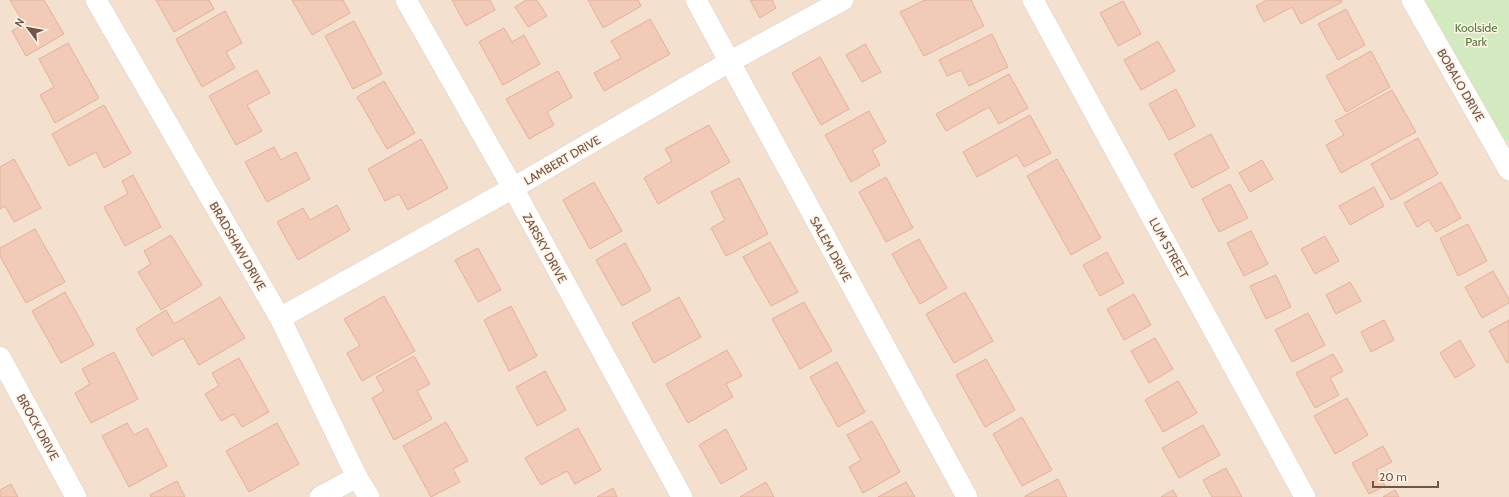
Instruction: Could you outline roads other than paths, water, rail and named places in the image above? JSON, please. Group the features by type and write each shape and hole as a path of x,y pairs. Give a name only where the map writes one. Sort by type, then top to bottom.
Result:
{"street":[{"name":"BRADSHAW DRIVE","path":"96,0 280,318 357,477 369,497"},
{"name":"ZARSKY DRIVE","path":"406,0 513,188 682,497"},
{"name":"SALEM DRIVE","path":"696,0 967,497"},
{"name":"LAMBERT DRIVE","path":"280,318 513,188 729,62 843,0"},
{"name":"LUM STREET","path":"1033,0 1305,497"},
{"name":"BOBALO DRIVE","path":"1412,0 1508,167"},
{"name":"BROCK DRIVE","path":"0,357 76,497"},
{"path":"320,497 357,477"}],"park label":[{"name":"Koolside Park","path":"1476,34"}]}
